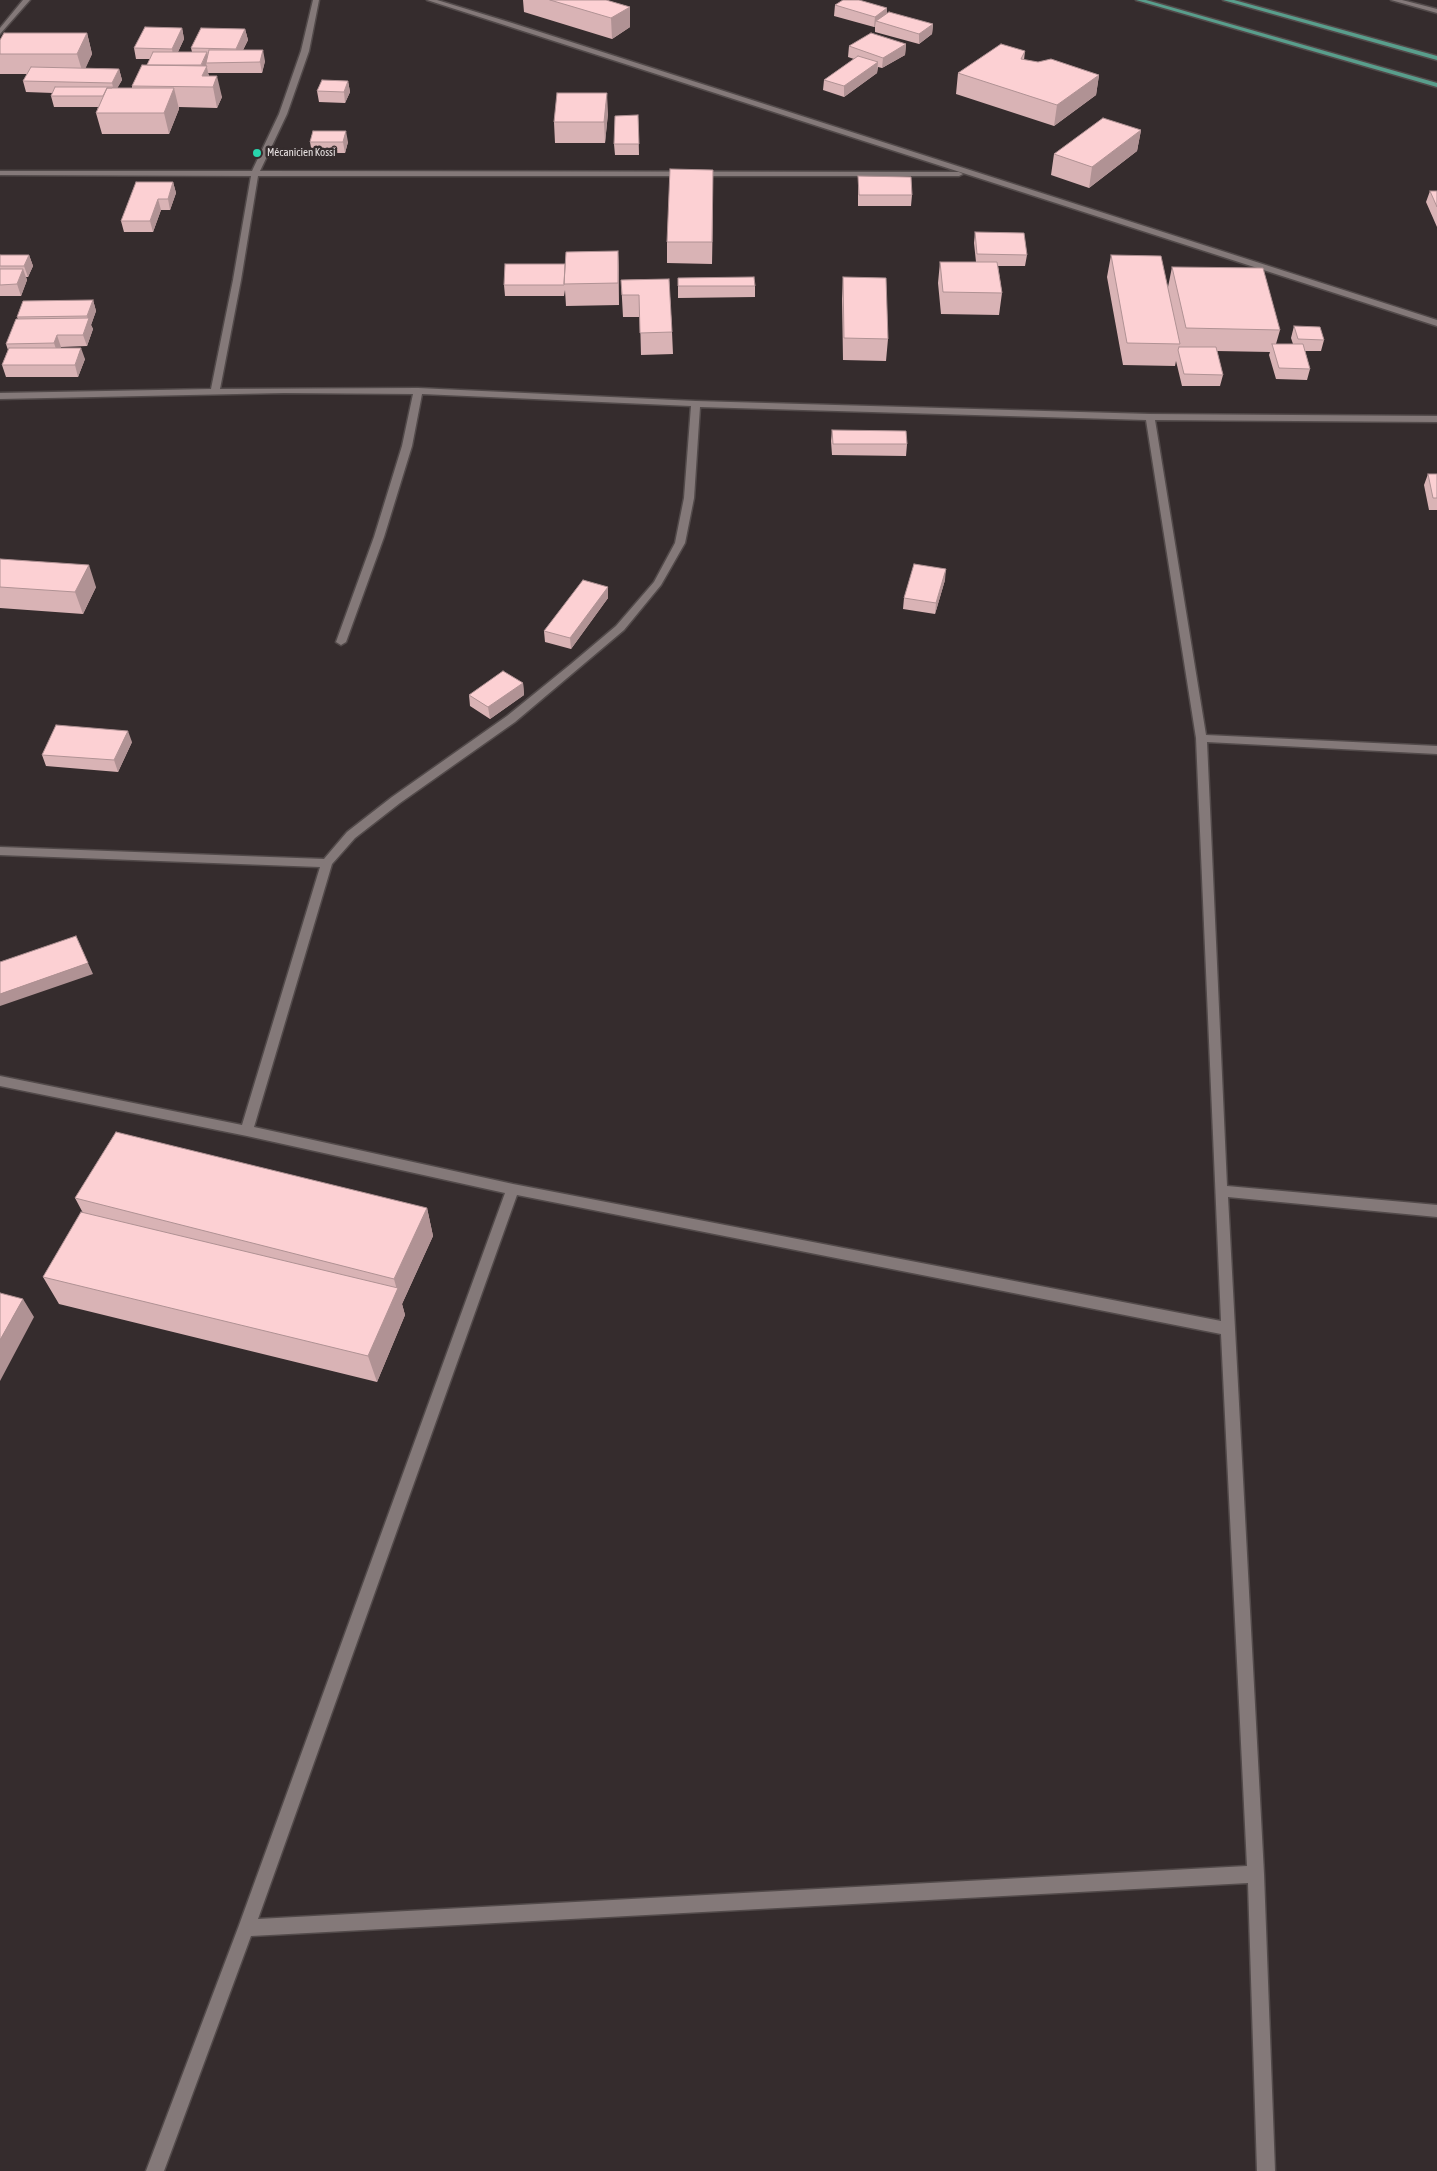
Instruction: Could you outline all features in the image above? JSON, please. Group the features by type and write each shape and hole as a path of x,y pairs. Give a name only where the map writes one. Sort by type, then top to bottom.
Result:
{"main road":[{"path":"1139,0 1437,85"},
{"path":"1226,0 1437,58"}],"street":[{"path":"0,32 27,0"},
{"path":"215,391 237,280 255,173 283,114 305,51 316,0 321,0"},
{"path":"430,0 1437,323"},
{"path":"1394,0 1437,11"},
{"path":"0,172 972,174"},
{"path":"0,396 215,391 418,391 696,404 1150,417 1437,418"},
{"path":"341,642 379,537 407,446 418,391"},
{"path":"247,1131 327,863 351,835 396,800 511,719 620,628 658,583 680,543 689,498 696,404"},
{"path":"1150,417 1201,738 1221,1191 1256,1874 1266,2171"},
{"path":"1201,738 1437,750"},
{"path":"0,851 327,863"},
{"path":"0,1081 247,1131 513,1189 1229,1329"},
{"path":"155,2171 246,1928 513,1189"},
{"path":"1221,1191 1437,1211"},
{"path":"246,1928 1256,1874"}],"building":[{"path":"550,0 606,0 630,7 611,18"},
{"path":"843,0 859,0 887,8 875,17 835,5"},
{"path":"889,12 933,24 919,34 876,21"},
{"path":"145,27 182,28 172,49 134,48"},
{"path":"201,28 245,29 236,49 191,48"},
{"path":"4,33 87,33 77,54 0,54 0,40"},
{"path":"871,33 906,44 883,58 849,46"},
{"path":"1001,44 1025,51 1021,59 1038,62 1051,59 1099,75 1057,105 958,73"},
{"path":"209,50 263,50 260,62 206,63"},
{"path":"153,52 207,52 201,65 147,65"},
{"path":"858,56 878,62 844,86 824,80"},
{"path":"142,65 207,66 202,76 217,76 213,87 132,86"},
{"path":"31,67 119,69 112,83 23,81"},
{"path":"322,80 348,81 344,92 317,91"},
{"path":"55,87 113,87 107,88 103,96 51,96"},
{"path":"107,88 174,88 164,113 96,113"},
{"path":"557,93 607,93 604,122 554,122"},
{"path":"638,115 639,144 614,144 615,116"},
{"path":"1103,118 1141,130 1092,167 1054,154"},
{"path":"313,131 346,131 343,142 310,142"},
{"path":"670,169 713,170 712,242 667,242"},
{"path":"858,176 911,177 912,195 859,195"},
{"path":"136,182 173,182 168,199 158,199 150,221 121,221"},
{"path":"1430,191 1437,191 1437,207"},
{"path":"975,232 1024,233 1027,255 977,254"},
{"path":"618,251 618,283 564,284 566,252"},
{"path":"0,255 29,255 24,266 0,266"},
{"path":"1111,255 1161,256 1180,344 1127,343"},
{"path":"940,262 997,262 1002,293 943,292"},
{"path":"505,264 565,264 564,285 504,285"},
{"path":"1172,267 1263,268 1280,330 1186,328"},
{"path":"0,269 23,269 17,284 0,285"},
{"path":"754,277 755,286 678,286 678,278"},
{"path":"843,277 886,278 888,339 844,338"},
{"path":"669,279 672,332 640,333 639,295 622,295 621,280"},
{"path":"93,300 87,316 17,317 23,301"},
{"path":"89,318 83,335 57,335 54,343 6,344 16,319"},
{"path":"1294,326 1320,327 1324,340 1298,339"},
{"path":"1272,344 1303,344 1310,369 1279,368"},
{"path":"1179,347 1216,347 1223,375 1184,374 1178,350"},
{"path":"9,348 81,348 75,365 2,365"},
{"path":"832,430 906,431 907,444 833,444"},
{"path":"1428,474 1437,474 1437,498 1433,498"},
{"path":"0,559 89,565 75,592 0,587"},
{"path":"914,564 946,569 936,603 904,598"},
{"path":"583,580 608,587 570,638 544,631"},
{"path":"503,671 523,683 488,707 469,695"},
{"path":"56,725 128,731 114,760 42,755"},
{"path":"76,936 88,963 0,994 0,962"},
{"path":"116,1132 427,1208 394,1279 75,1198"},
{"path":"81,1212 398,1288 368,1356 43,1277"},
{"path":"0,1293 23,1299 0,1340"}],"place":[{"name":"Mécanicien Kossi","path":"257,153"}]}
